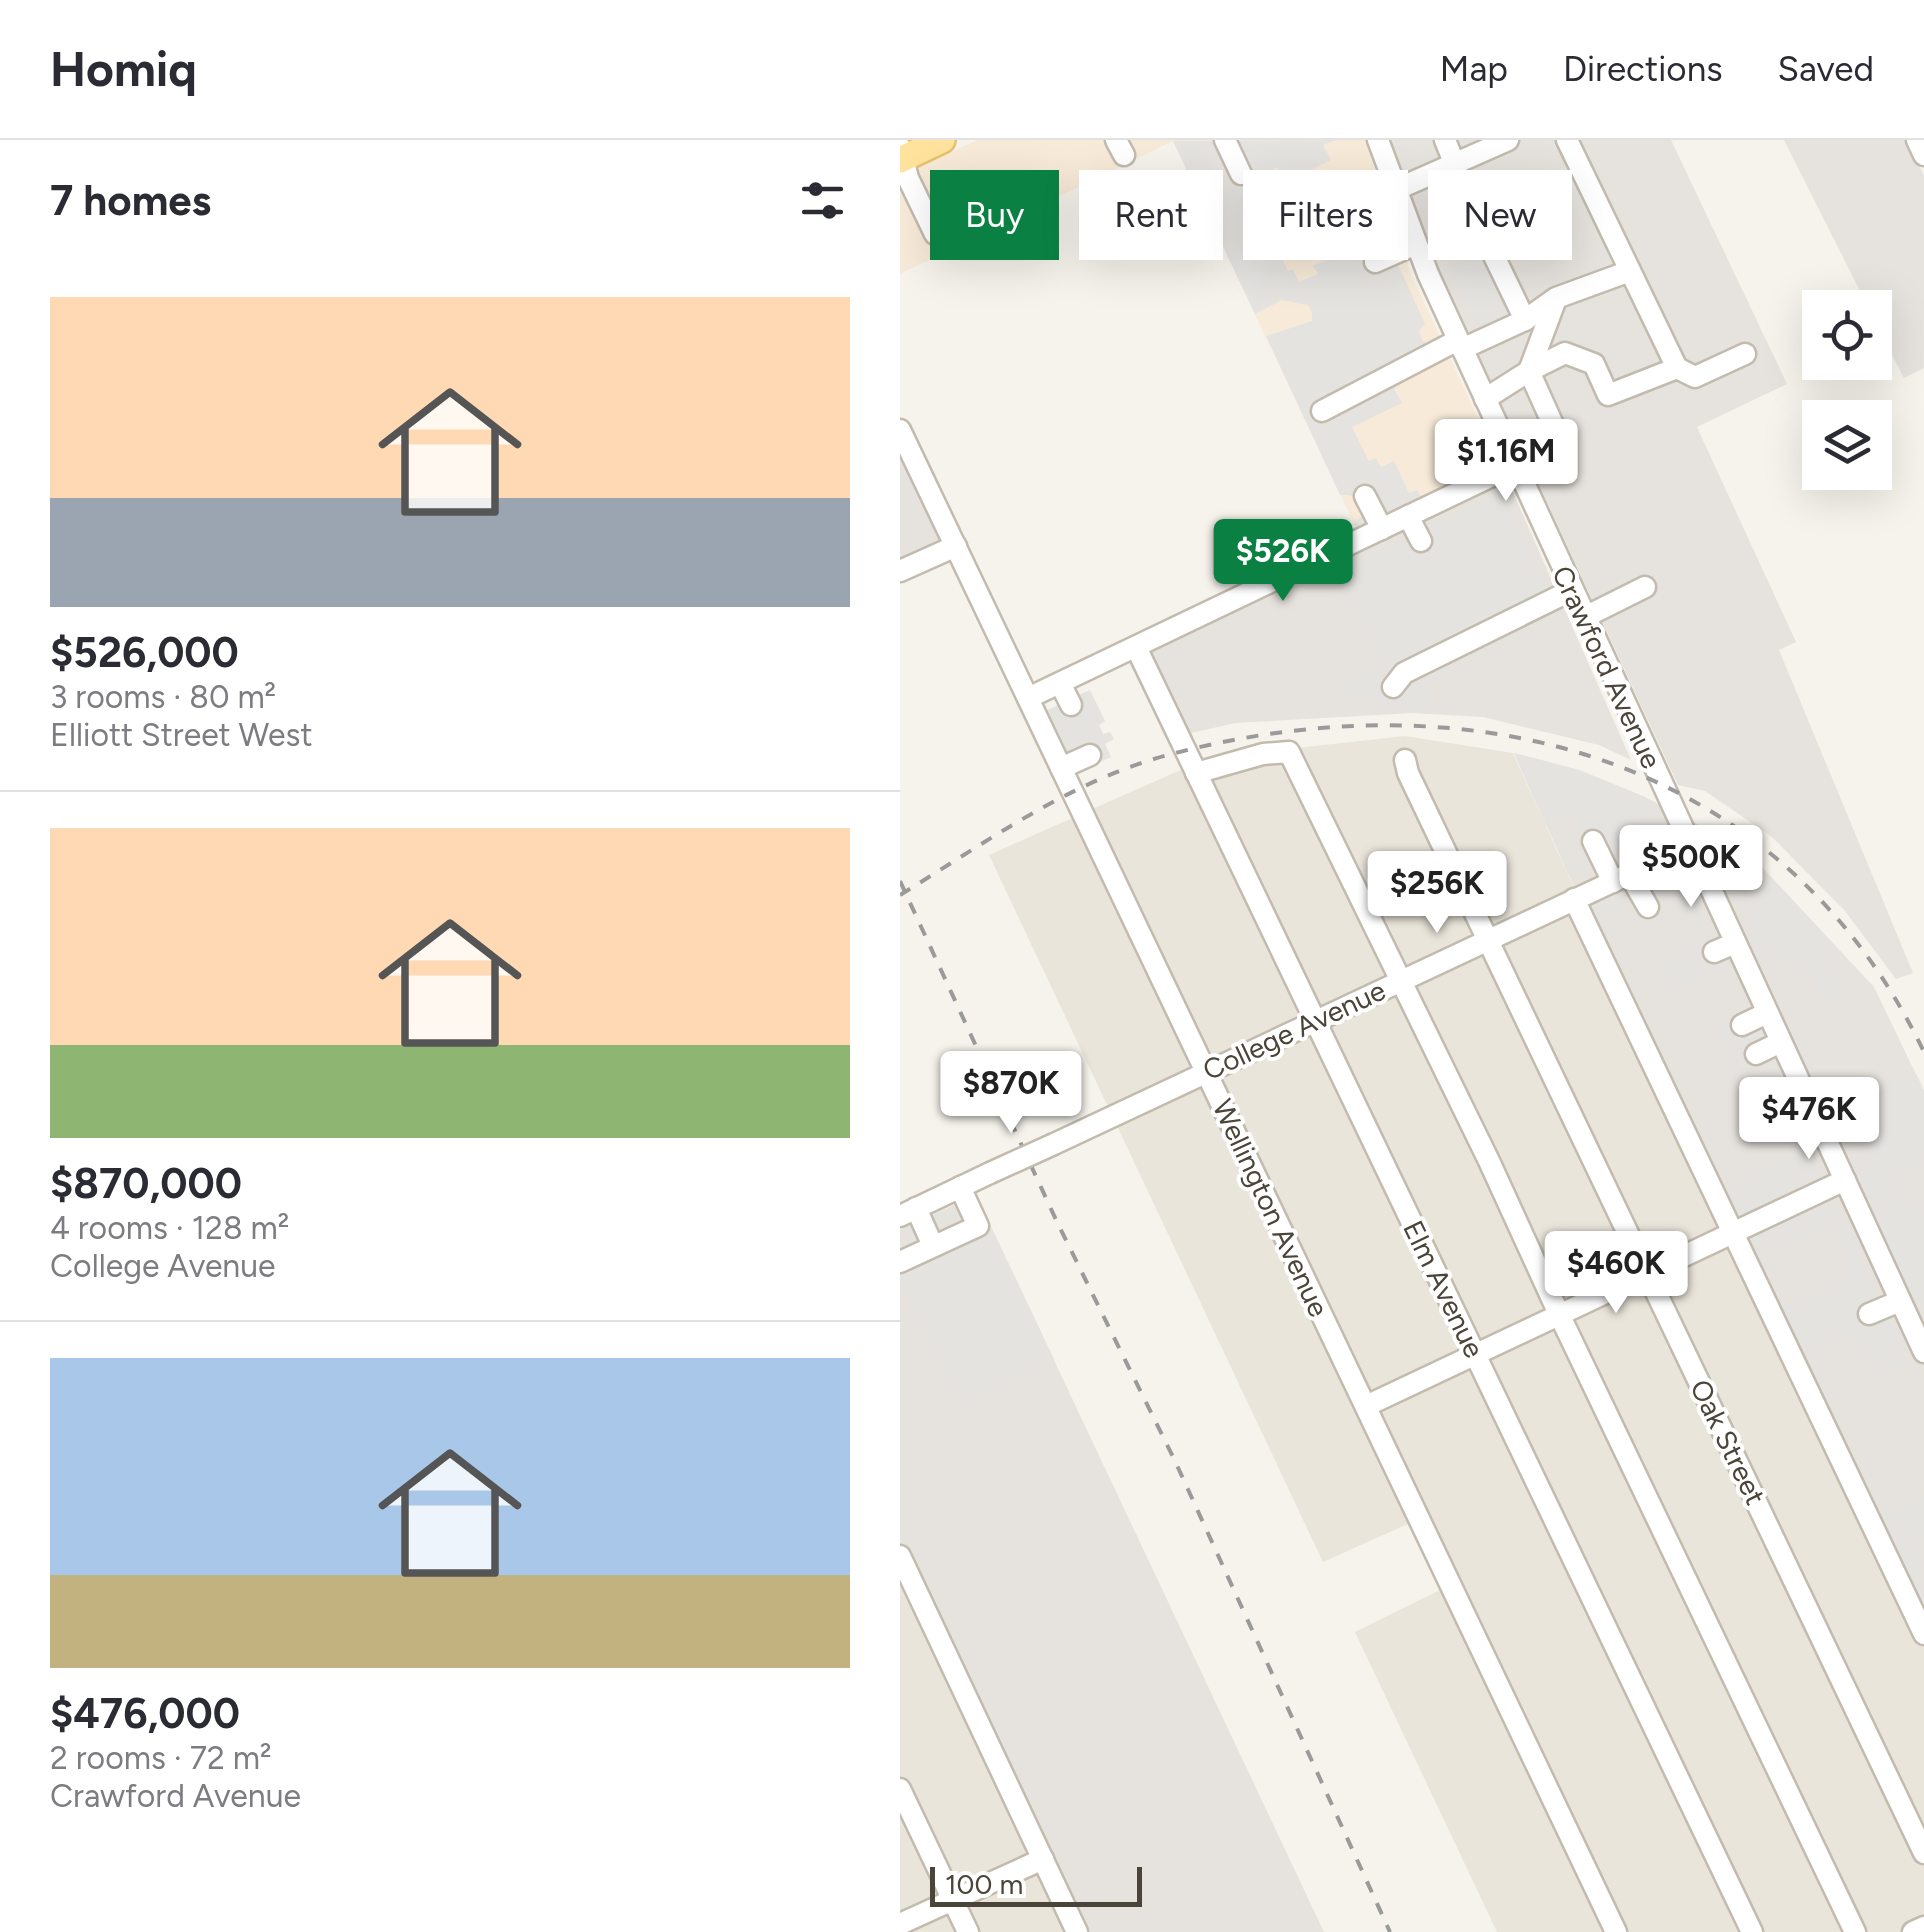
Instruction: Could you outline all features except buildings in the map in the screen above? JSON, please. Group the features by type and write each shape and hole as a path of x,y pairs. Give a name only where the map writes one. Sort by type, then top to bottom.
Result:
{"main road":[{"path":"902,155 942,140"}],"street":[{"path":"1225,140 1241,174"},
{"name":"Crawford Avenue","path":"1378,140 1388,170"},
{"path":"1445,140 1453,166 1525,320"},
{"path":"1408,185 1508,140"},
{"path":"1567,140 1677,368 1696,377 1745,354"},
{"path":"1917,140 1924,155"},
{"path":"902,155 910,205 930,228"},
{"name":"Crawford Avenue","path":"1408,223 1689,846 1698,887 1735,944 1900,1301 1917,1321 1924,1352"},
{"path":"1375,262 1416,244"},
{"path":"1322,411 1460,345 1525,320 1556,298 1630,270"},
{"path":"1556,298 1528,370 1560,440"},
{"path":"1485,400 1528,370 1564,354 1594,364 1608,395 1677,368"},
{"name":"Wellington Avenue","path":"900,430 910,474 956,546 1616,1932"},
{"path":"1028,698 1515,465"},
{"path":"1365,496 1382,529"},
{"path":"1408,516 1421,541"},
{"path":"900,571 956,546"},
{"path":"1584,617 1645,587"},
{"path":"1393,687 1404,672 1572,590"},
{"name":"Elm Avenue","path":"1136,647 1752,1932"},
{"path":"1060,683 1071,704"},
{"path":"1196,773 1263,754 1289,752 1489,1161 1855,1932"},
{"path":"1061,768 1090,756"},
{"name":"Oak Street","path":"1405,760 1924,1854"},
{"path":"1593,841 1648,908"},
{"name":"College Avenue","path":"908,1212 1689,846"},
{"path":"1574,899 1924,1634"},
{"path":"1714,952 1735,944"},
{"path":"1742,1025 1767,1013"},
{"path":"1756,1054 1781,1042"},
{"path":"1366,1406 1734,1232 1751,1214 1799,1190 1845,1180"},
{"path":"900,1262 978,1226 960,1187"},
{"path":"908,1212 934,1246"},
{"path":"1869,1314 1900,1301"},
{"path":"900,1556 1077,1932"},
{"path":"900,1789 968,1932"},
{"path":"900,1924 1043,1859"},
{"path":"1913,1932 1924,1926"}],"shaded area":[{"path":"977,140 1365,140 1375,170 1243,170 1243,260 1406,260 1499,463 1358,532 1223,247 1223,170 1187,170 1173,141 1113,170 1079,170 1079,187 1059,197 1059,170 930,170 930,259 900,274 900,176"},
{"path":"1336,140 1323,145 1331,160 1311,170 1243,170 1243,260 1283,260 1299,282 1318,274 1313,266 1326,260 1396,260 1383,269 1398,264 1425,324 1419,331 1422,340 1429,346 1440,337 1450,358 1444,355 1391,383 1402,403 1352,427 1369,461 1376,458 1381,467 1394,461 1409,493 1417,490 1423,500 1358,532 1354,524 1362,515 1356,499 1340,495 1266,336 1312,321 1312,312 1308,305 1282,300 1255,314 1223,246 1223,170 1187,170 1173,141"},
{"path":"1391,140 1671,140 1787,384 1697,427 1796,642 1779,650 1913,973 1896,979 1845,911 1772,837 1705,791 1678,785 1435,260 1572,260 1572,170 1428,170 1428,244 1408,188 1408,170 1402,170"},
{"path":"1784,140 1907,140 1924,176 1924,368 1904,378 1892,354 1892,290 1859,290"},
{"path":"1467,260 1490,260 1515,312 1480,329 1451,268"},
{"path":"900,448 953,558 900,582"},
{"path":"1502,480 1512,490 1631,760 1599,745 1483,717 1413,713 1235,723 1187,734 1144,643"},
{"path":"1502,492 1546,595 1555,587 1567,615 1554,612 1449,666 1446,677 1426,686 1437,714 1413,713 1370,696 1347,696 1342,683 1380,665 1371,645 1378,642 1372,630 1365,632 1338,576 1406,539 1392,527 1432,509 1430,529"},
{"path":"1071,684 1078,695 1090,690 1105,721 1099,725 1103,734 1110,732 1114,739 1105,744 1111,757 1074,774 1045,711 1061,704"},
{"path":"1405,736 1513,753 1574,888 1579,908 1924,1633 1924,1932 1497,1932 1355,1632 1442,1589 1410,1523 1323,1562 989,855 1178,771 1233,755"},
{"path":"1514,753 1579,770 1645,797 1744,848 1874,987 1924,1091 1924,1633 1579,908 1574,887"},
{"path":"1514,753 1579,770 1645,797 1661,832 1606,858 1615,868 1597,878 1593,862 1568,874 1564,866 1592,853 1573,814 1546,826"},
{"path":"1682,878 1687,886 1693,882 1699,894 1693,897 1702,915 1688,921 1680,904 1646,920 1636,901 1590,923 1579,908 1656,880 1660,889"},
{"path":"1749,878 1756,890 1772,878 1841,952 1832,959 1847,993 1824,1004 1807,969 1798,973 1790,956 1773,964 1766,948 1759,963 1744,934 1751,936 1757,926 1737,884"},
{"path":"1720,938 1729,957 1721,958 1726,967 1674,991 1660,961 1706,939 1712,948"},
{"path":"1752,1007 1773,1056 1740,1071 1718,1025"},
{"path":"1917,1075 1924,1091 1924,1165 1894,1180 1908,1208 1924,1201 1924,1305 1920,1298 1912,1301 1890,1253 1850,1162 1860,1163 1861,1159 1832,1101"},
{"path":"1806,1148 1815,1174 1792,1185 1796,1192 1741,1218 1740,1208 1725,1215 1713,1191"},
{"path":"976,1195 1324,1932 1086,1932 900,1544 900,1230"},
{"path":"976,1195 1054,1359 959,1410 905,1295 900,1297 900,1250 917,1242 904,1228 942,1211 937,1220 944,1233 964,1221 954,1205"},
{"path":"1829,1196 1847,1231 1853,1227 1865,1255 1857,1255 1877,1297 1884,1294 1902,1336 1897,1342 1908,1363 1873,1377 1852,1333 1813,1351 1834,1396 1815,1404 1771,1313 1847,1278 1844,1270 1851,1266 1832,1226 1785,1248 1779,1237 1743,1254 1736,1239"},
{"path":"1924,1497 1924,1538 1914,1543 1924,1564 1924,1571 1915,1576 1924,1591 1924,1633 1871,1521"},
{"path":"900,1544 1086,1932 900,1932"}],"railway":[{"path":"900,895 1063,797 1132,766 1168,755 1281,732 1393,725 1502,735 1606,761 1702,806 1788,868 1863,950 1924,1052"},
{"path":"900,881 1057,1222 1175,1461 1390,1932"}]}
